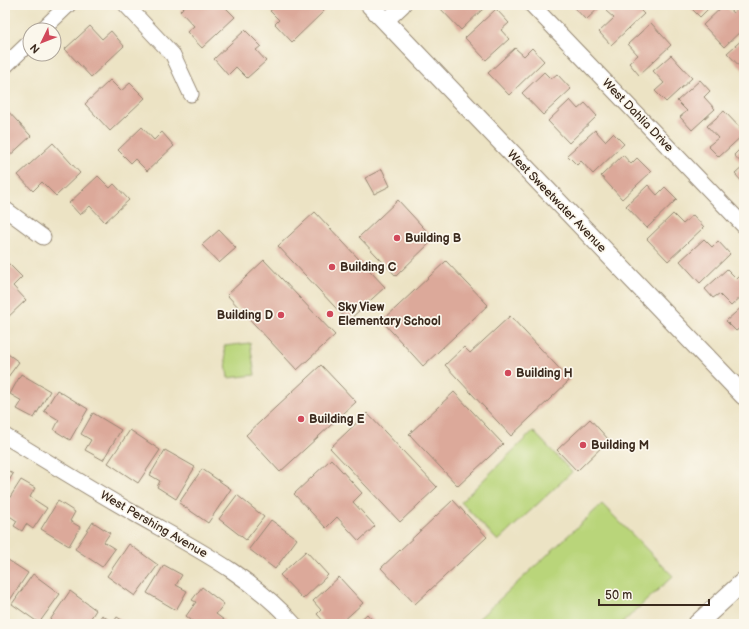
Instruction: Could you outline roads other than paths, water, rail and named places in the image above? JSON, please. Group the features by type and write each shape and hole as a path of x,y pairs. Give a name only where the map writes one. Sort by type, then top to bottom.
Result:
{"street":[{"path":"50,22 68,5"},
{"path":"126,5 173,54 191,94"},
{"name":"West Sweetwater Avenue","path":"370,5 744,396"},
{"path":"385,22 403,5"},
{"name":"West Dahlia Drive","path":"532,5 744,226"},
{"path":"5,66 22,50"},
{"path":"5,208 43,237"},
{"name":"West Pershing Avenue","path":"5,436 126,509 223,565 256,588 294,624"},
{"path":"697,624 744,581"}],"place":[{"name":"Building B","path":"397,238"},
{"name":"Building C","path":"332,267"},
{"name":"Sky View Elementary School","path":"330,314"},
{"name":"Building D","path":"281,315"},
{"name":"Building H","path":"508,373"},
{"name":"Building E","path":"301,419"},
{"name":"Building M","path":"583,445"}]}
